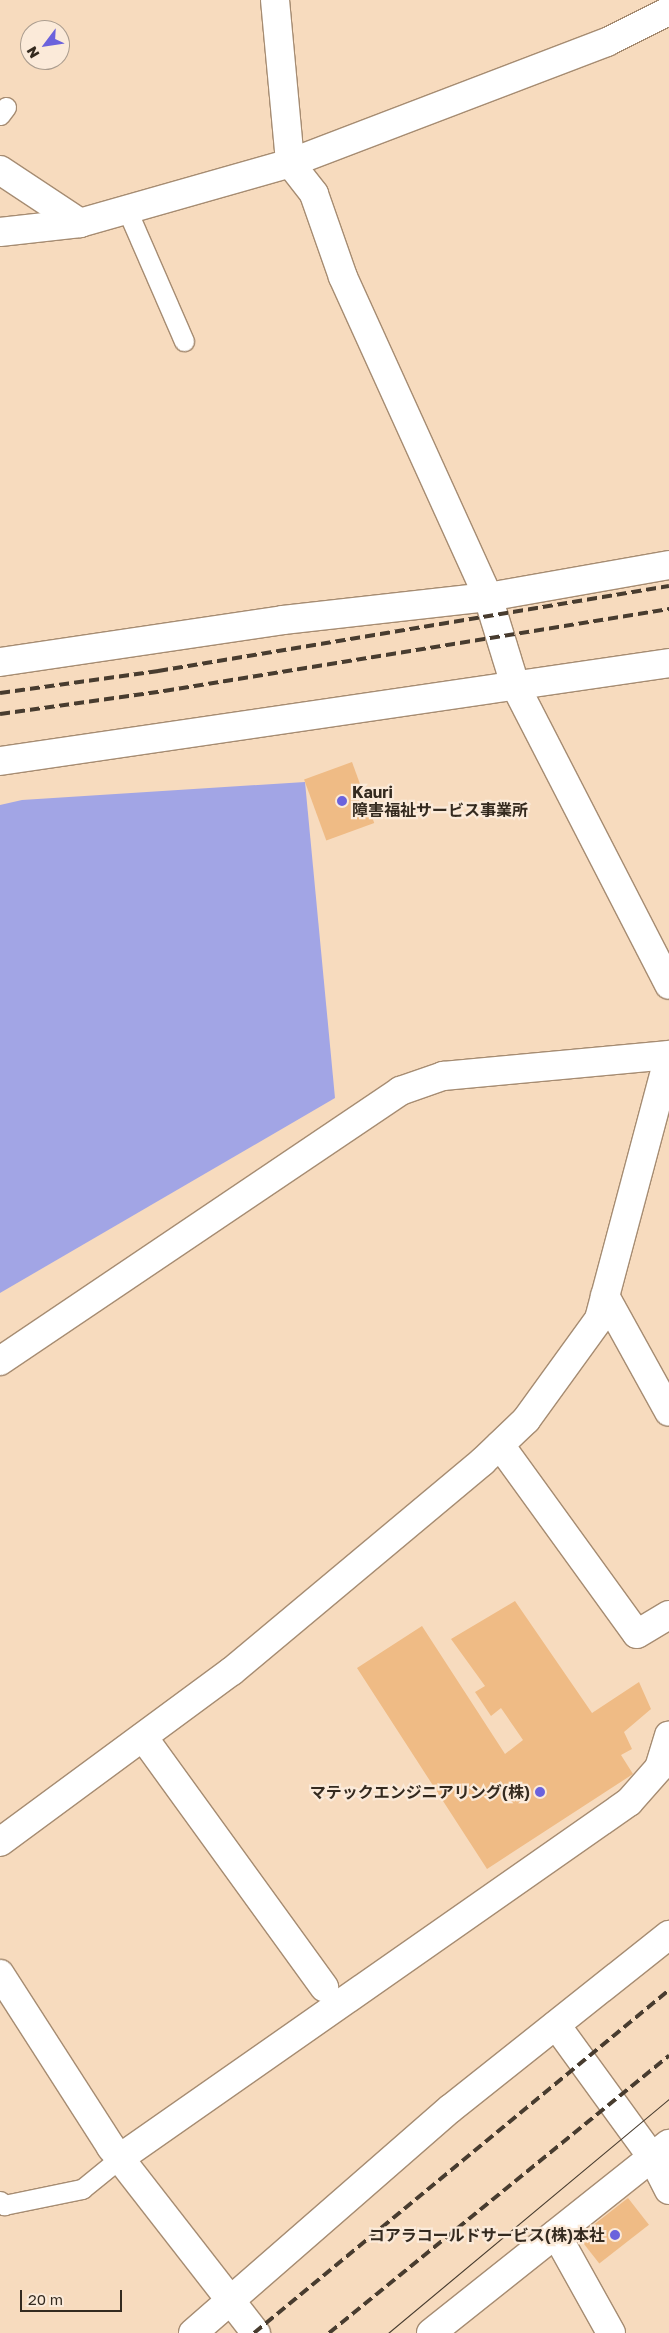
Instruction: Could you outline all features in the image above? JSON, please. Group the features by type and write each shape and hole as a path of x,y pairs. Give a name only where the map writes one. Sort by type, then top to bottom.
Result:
{"street":[{"path":"275,0 290,164 314,194 343,277 488,597 515,685 669,985"},
{"path":"0,232 80,223 290,164 607,42 669,11"},
{"path":"0,170 80,223"},
{"path":"0,662 283,620 488,597 669,565"},
{"path":"0,761 669,663"},
{"path":"0,1361 400,1091 443,1076 669,1055 599,1319 526,1420 500,1445 232,1671 0,1842"},
{"path":"605,1296 669,1412"},
{"path":"500,1445 637,1634 669,1615"},
{"path":"629,1802 659,1768 669,1736"},
{"path":"143,1737 324,1987"},
{"path":"120,2158 629,1802 669,1780"},
{"path":"193,2333 450,2109 669,1936"},
{"path":"0,1974 120,2158 256,2333"},
{"path":"556,2025 661,2150 669,2190"},
{"path":"431,2333 661,2150"},
{"path":"556,2234 612,2333"}],"lane":[{"path":"127,210 184,341"},
{"path":"0,2201 4,2205 82,2189 120,2158"}],"shaded area":[{"path":"305,782 335,1098 0,1293 0,805 22,800"}],"building":[{"path":"352,762 374,823 326,841 304,779"},
{"path":"515,1601 592,1713 639,1682 651,1709 624,1732 632,1749 621,1755 633,1774 487,1869 357,1668 422,1626 505,1754 523,1740 501,1708 491,1716 475,1692 485,1686 451,1639"},
{"path":"628,2198 649,2225 599,2264 578,2237"}],"tram line":[{"path":"388,2333 669,2099"}],"railway":[{"path":"0,693 158,671 669,586"},
{"path":"0,714 164,691 669,609"},
{"path":"254,2333 669,1990"},
{"path":"329,2333 669,2056"}],"place":[{"name":"Kauri 障害福祉サービス事業所","path":"342,801"},
{"name":"マテックエンジニアリング(株)","path":"540,1792"},
{"name":"コアラコールドサービス(株)本社","path":"615,2235"}]}
